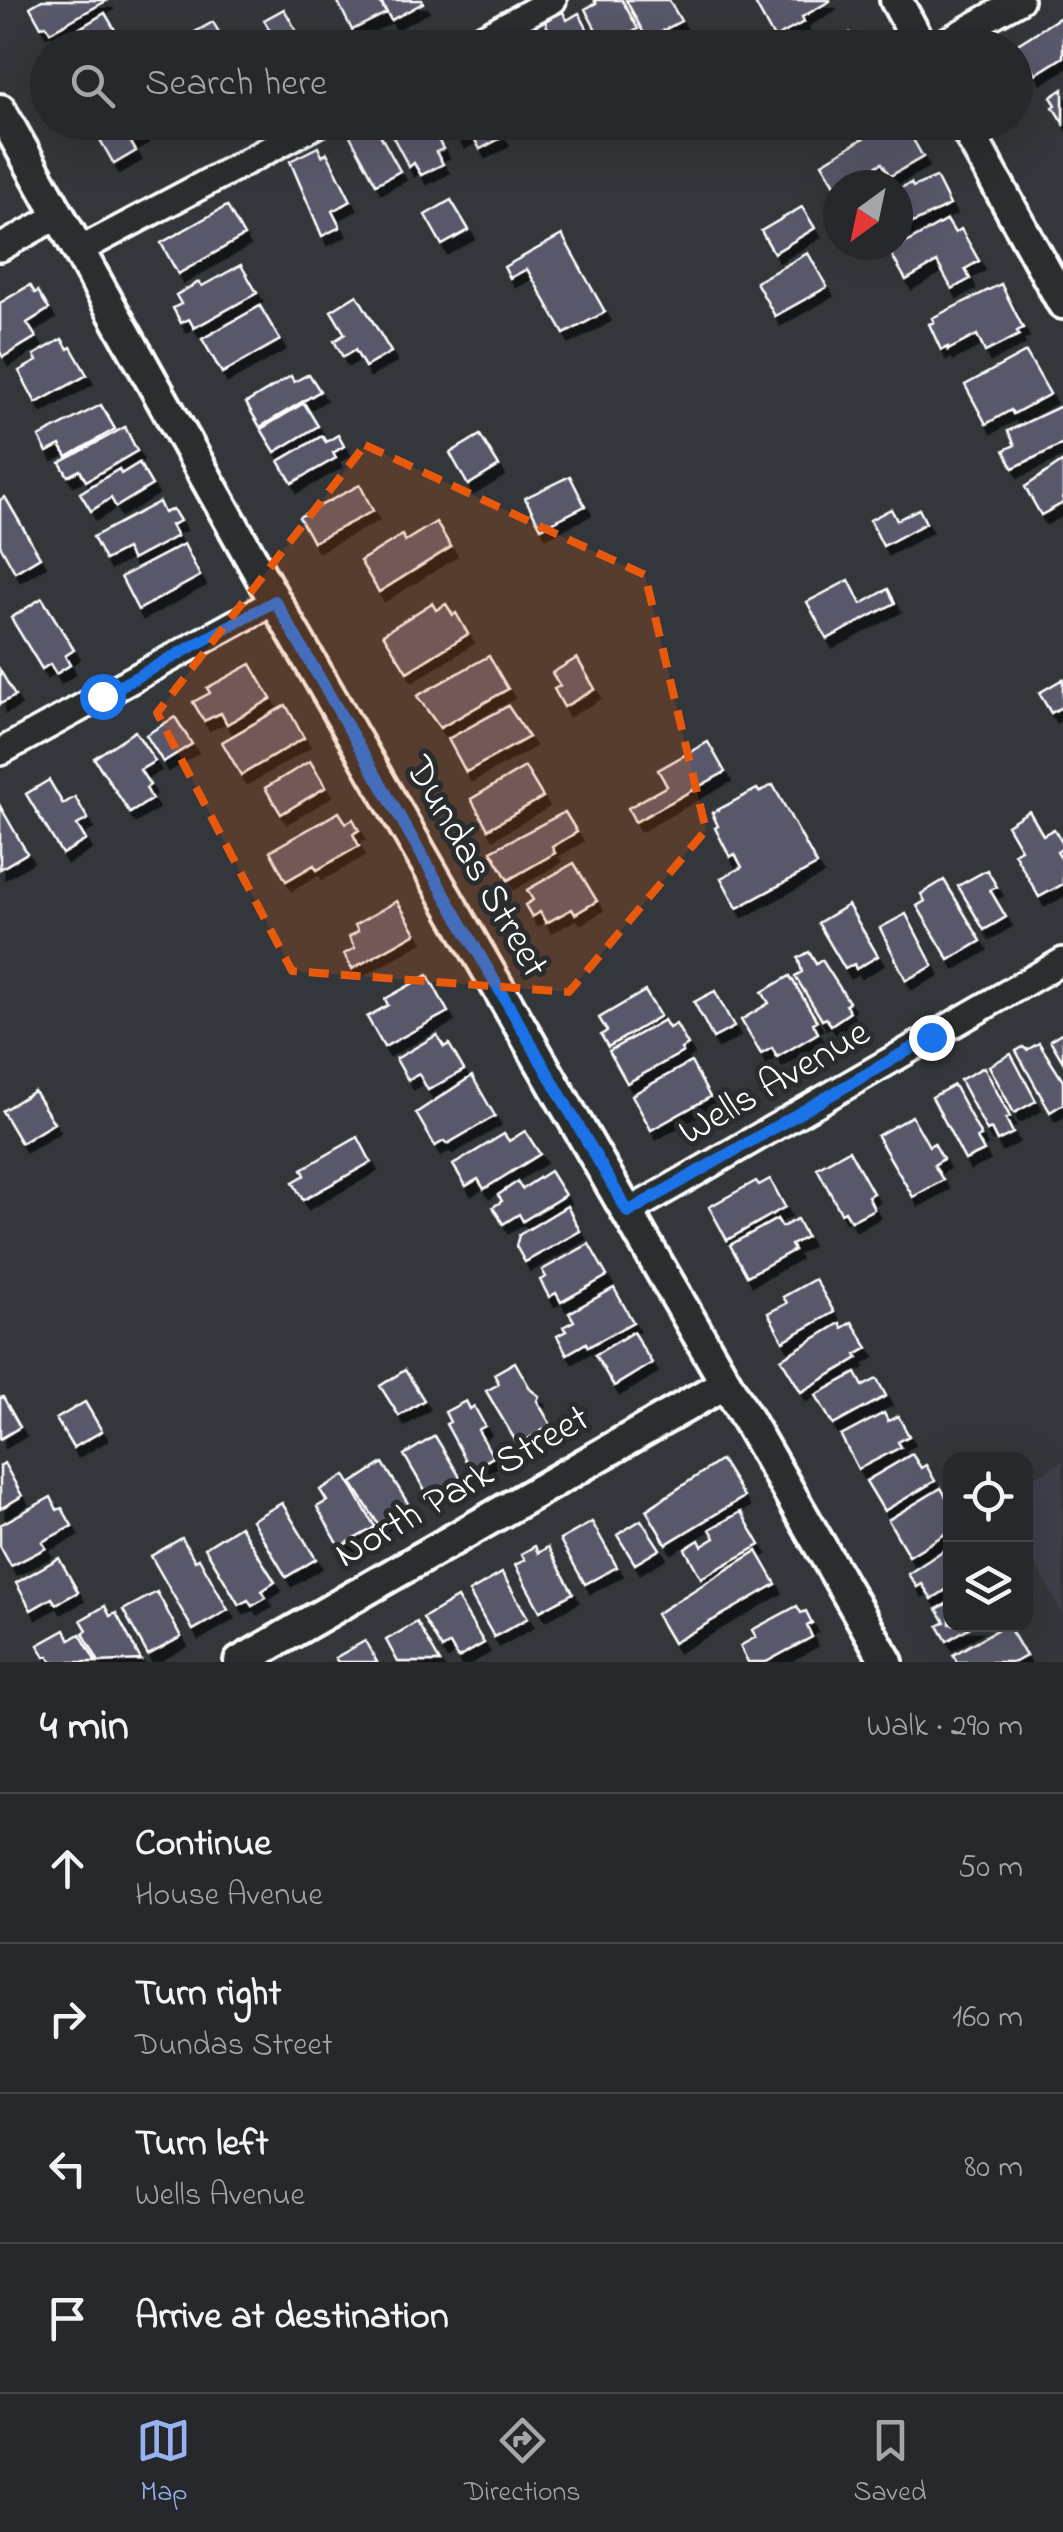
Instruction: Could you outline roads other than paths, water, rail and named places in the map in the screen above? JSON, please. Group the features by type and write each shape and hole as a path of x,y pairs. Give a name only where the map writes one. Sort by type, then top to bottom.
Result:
{"street":[{"path":"496,30 552,0"},
{"path":"896,0 912,30"},
{"path":"966,30 1020,0"},
{"name":"Dundas Street","path":"0,110 275,601 887,1662"},
{"path":"80,250 287,140"},
{"path":"973,140 1063,303"},
{"path":"0,248 59,215"},
{"path":"0,752 275,601"},
{"name":"Wells Avenue","path":"628,1212 1063,961"},
{"name":"North Park Street","path":"240,1662 726,1383"}]}
